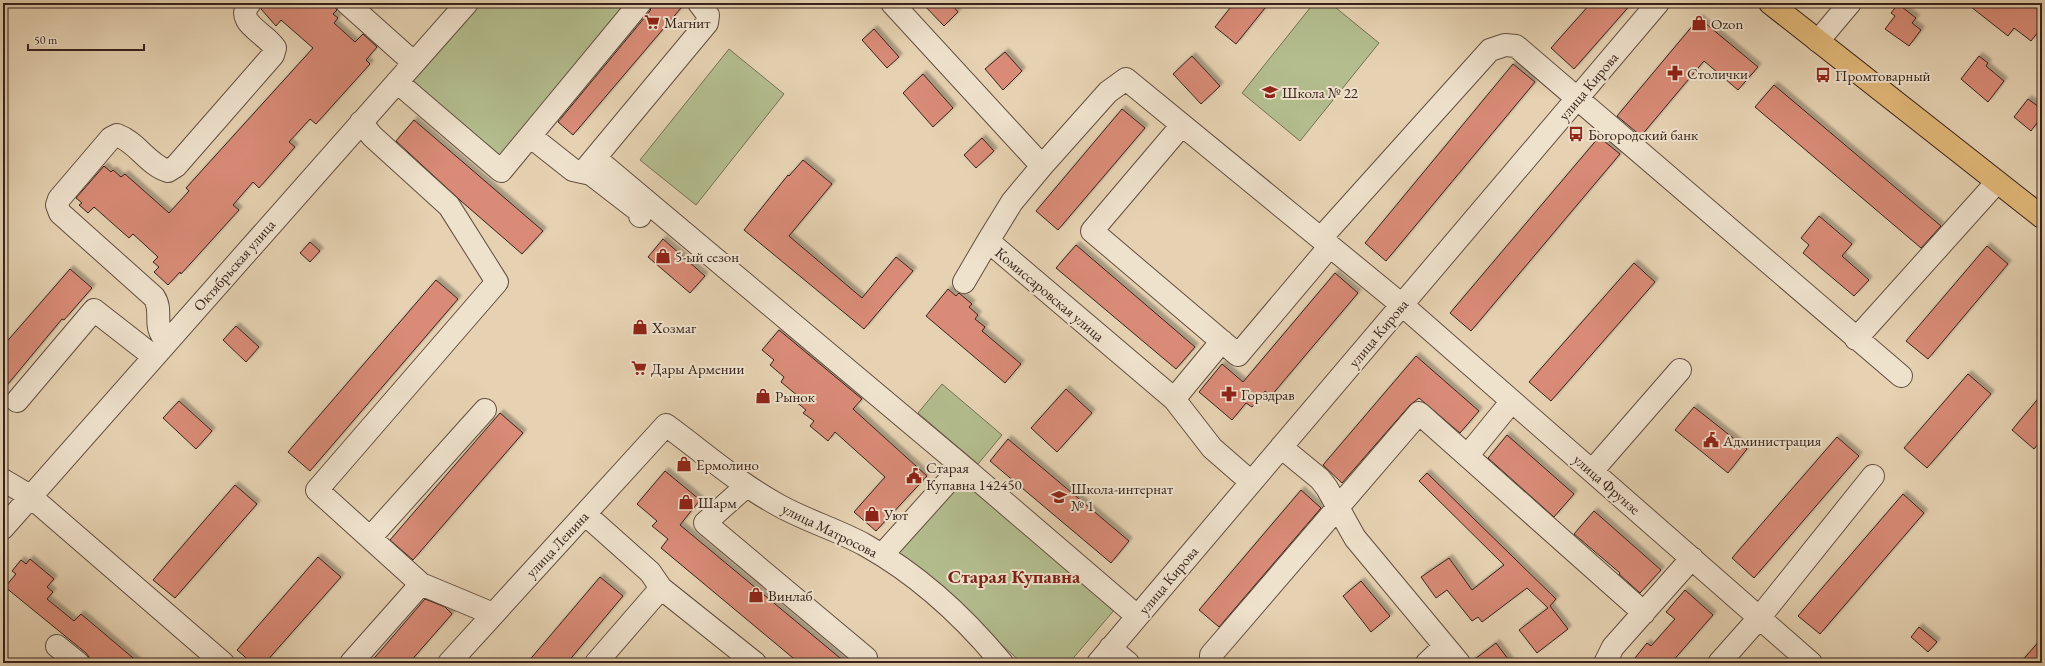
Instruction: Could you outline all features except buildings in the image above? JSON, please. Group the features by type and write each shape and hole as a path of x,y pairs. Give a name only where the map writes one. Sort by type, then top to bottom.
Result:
{"main road":[{"path":"1770,3 2042,217"}],"street":[{"path":"17,401 94,310 160,348 157,303 154,297 60,213 57,206 59,199 111,138 117,135 125,138 160,168 168,170 176,166 273,55 275,48 247,22 244,15 245,9 250,3"},
{"path":"347,3 414,63"},
{"name":"Октябрьская улица","path":"3,528 160,348 467,3"},
{"path":"397,82 501,171 640,3"},
{"path":"530,136 573,170 590,165 707,23 708,15 699,3"},
{"path":"892,3 1042,166"},
{"name":"улица Кирова","path":"1104,656 1658,3"},
{"path":"1818,41 1850,3"},
{"path":"1182,125 1092,231 1238,355 1325,242 1490,50 1505,45 1516,46 1901,376"},
{"name":"Комиссаровская улица","path":"1182,125 1126,79 1108,92 1042,166 1012,202 988,241 1174,399 1212,448 1251,482"},
{"path":"361,122 372,136 450,206 497,282 317,490 421,584 493,614"},
{"name":"улица Фрунзе","path":"1182,125 1402,304 1811,663"},
{"path":"590,165 592,174 639,211 640,216"},
{"path":"590,165 962,466 1137,616"},
{"path":"1856,339 1997,182"},
{"path":"964,282 988,241"},
{"path":"1174,399 1222,341"},
{"path":"1592,471 1680,370"},
{"path":"1468,455 1512,401"},
{"path":"370,538 485,410"},
{"path":"1211,663 1212,655 1419,413 1644,613"},
{"name":"улица Ленина","path":"449,663 666,425"},
{"name":"улица Матросова","path":"666,425 746,484 780,506 844,534 882,555 938,598 961,618 1002,663"},
{"path":"1281,447 1320,480 1327,488 1355,538 1458,663"},
{"path":"882,555 962,466"},
{"path":"1718,663 1759,618 1873,476"},
{"path":"3,480 30,496 223,663"},
{"path":"743,489 705,523 866,658 861,663"},
{"path":"585,514 650,572 660,588 755,663"},
{"path":"1605,663 1614,647 1692,558"},
{"path":"351,663 421,584"},
{"path":"596,663 660,588"},
{"path":"57,646 78,663"},
{"path":"1427,663 1445,646"},
{"path":"1104,656 1128,663"}],"green space":[{"path":"479,3 636,3 504,159 410,80"},
{"path":"1314,3 1330,3 1379,43 1300,141 1242,93"},
{"path":"729,49 784,94 696,205 640,160"},
{"path":"942,384 1002,435 978,464 918,413"},
{"path":"961,474 1116,608 1069,663 1022,663 894,548"}],"place":[{"name":"Магнит","path":"652,22"},
{"name":"Ozon","path":"1699,23"},
{"name":"Столички","path":"1675,73"},
{"name":"Промтоварный","path":"1823,75"},
{"name":"Школа № 22","path":"1270,92"},
{"name":"Богородский банк","path":"1576,134"},
{"name":"5-ый сезон","path":"663,256"},
{"name":"Хозмаг","path":"640,327"},
{"name":"Дары Армении","path":"639,368"},
{"name":"Горздрав","path":"1229,394"},
{"name":"Рынок","path":"763,396"},
{"name":"Администрация","path":"1711,440"},
{"name":"Ермолино","path":"684,464"},
{"name":"Старая Купавна 142450","path":"914,476"},
{"name":"Школа-интернат № 1","path":"1059,497"},
{"name":"Шарм","path":"686,502"},
{"name":"Уют","path":"872,514"},
{"name":"Винлаб","path":"756,595"}],"district":[{"name":"Старая Купавна","path":"1014,576"}]}
